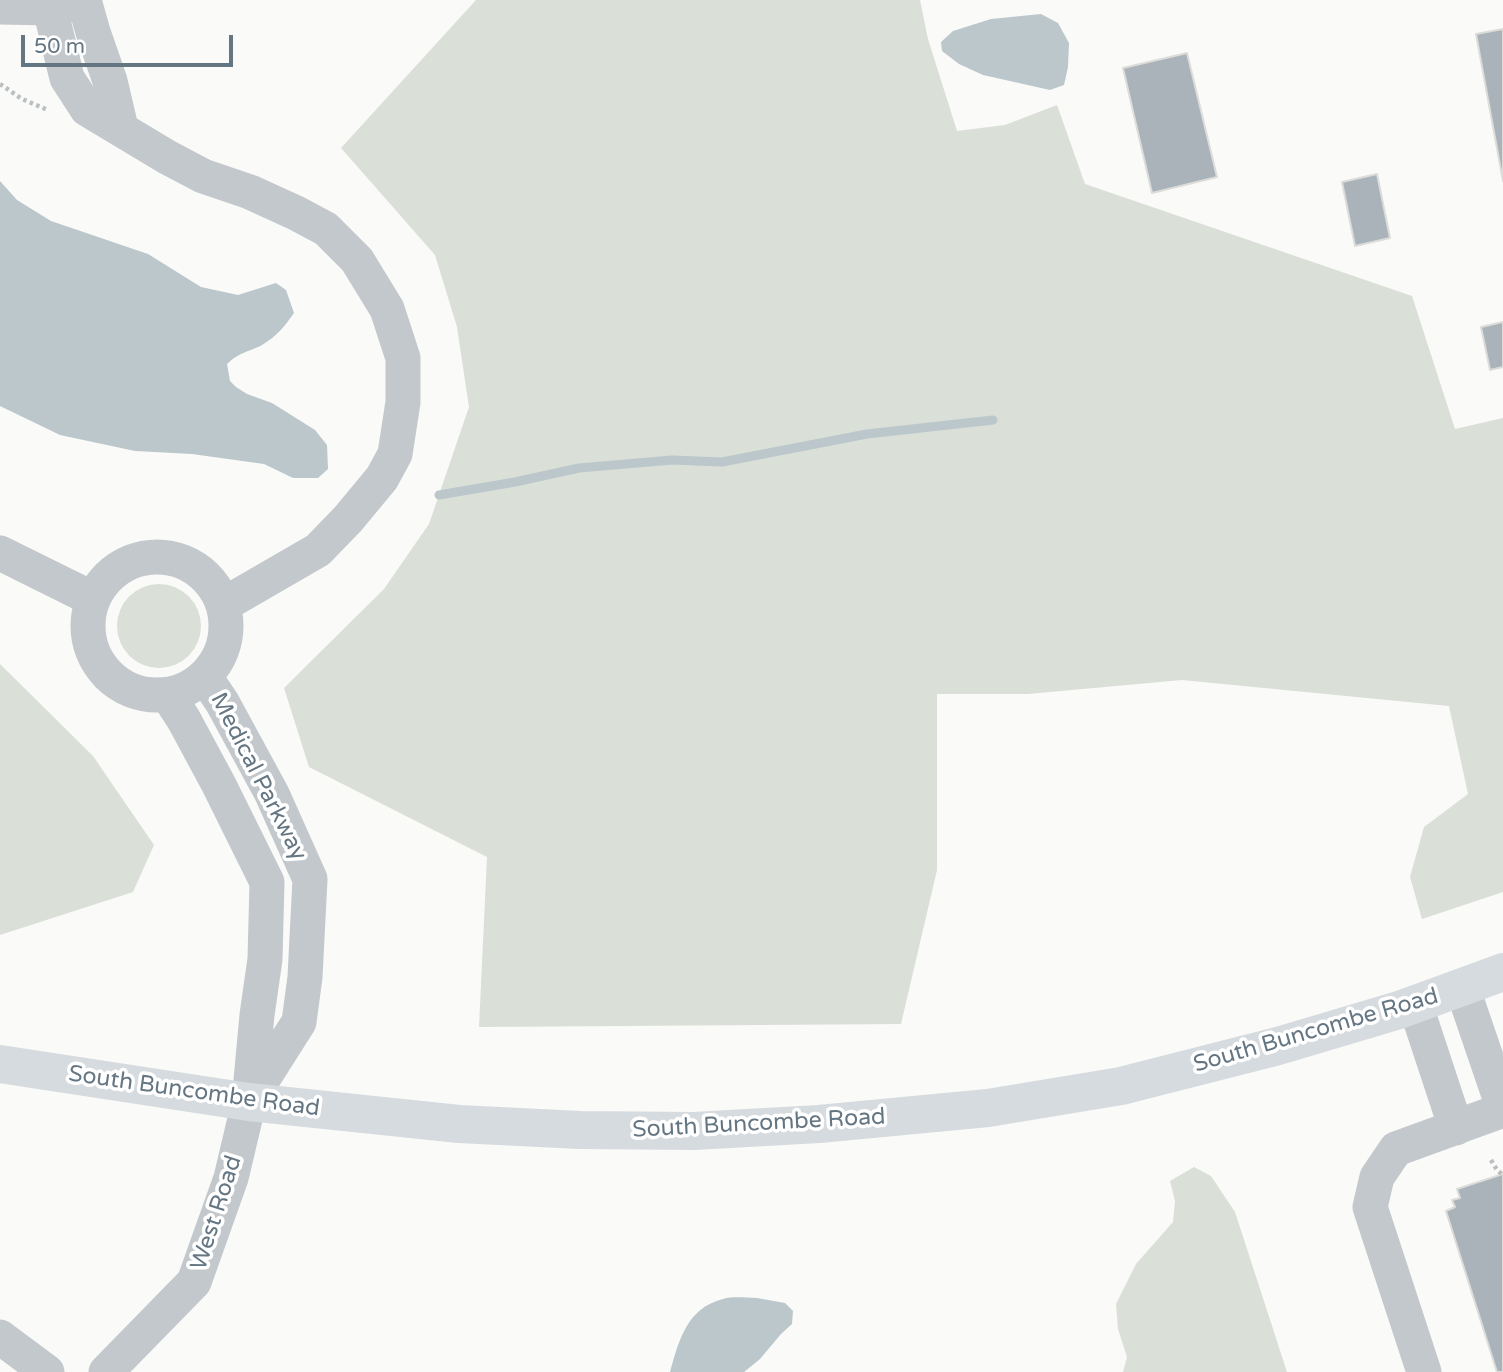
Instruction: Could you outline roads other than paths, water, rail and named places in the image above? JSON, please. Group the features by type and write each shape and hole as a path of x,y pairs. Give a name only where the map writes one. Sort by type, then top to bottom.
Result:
{"main road":[{"name":"South Buncombe Road","path":"0,1064 249,1102 459,1124 580,1130 694,1131 832,1123 988,1108 1121,1086 1278,1046 1415,1004 1503,972"}],"street":[{"path":"0,7 90,1 93,32 110,81 121,128"},
{"path":"49,4 67,78 87,108 203,176 250,192 326,229 357,260 387,309 402,358 404,402 395,454 382,478 318,550 223,605 212,583 194,568 172,558 148,557 125,564 106,578 93,599 88,619 89,640 96,660 109,677 127,689 147,695 169,695"},
{"path":"0,553 93,599"},
{"name":"Medical Parkway","path":"223,605 226,623 224,643 217,660 205,677 188,688 169,695 219,785 267,882 265,959 249,1102"},
{"name":"Medical Parkway","path":"205,677 222,702 272,794 310,879 305,977 299,1022 249,1102"},
{"path":"1424,1372 1370,1207 1377,1177 1396,1149 1503,1109 1462,987"},
{"path":"1415,1004 1456,1128"},
{"name":"West Road","path":"106,1372 194,1282 231,1178 249,1102"},
{"path":"0,1337 47,1372"}],"waterway":[{"path":"439,495 579,468 672,460 722,462 867,434 993,420"}]}
